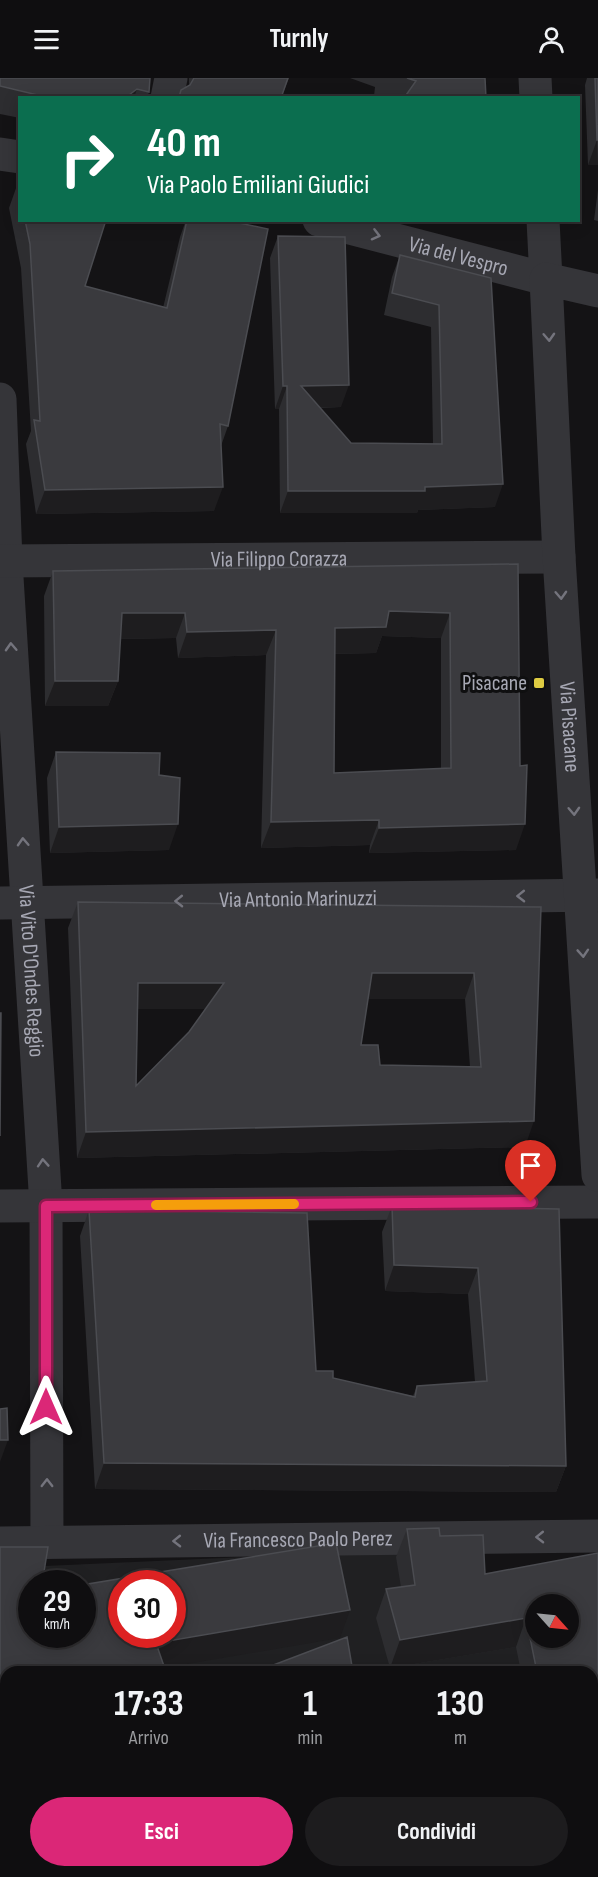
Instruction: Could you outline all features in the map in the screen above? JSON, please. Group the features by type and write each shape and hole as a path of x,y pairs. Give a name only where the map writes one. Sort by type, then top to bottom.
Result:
{"street":[{"path":"167,96 171,78"},
{"path":"535,78 536,96"},
{"path":"0,154 18,157"},
{"name":"Via del Vespro","path":"327,222 598,291"},
{"name":"Via Pisacane","path":"543,222 559,557 589,895 598,1175"},
{"name":"Via Vito D'Ondes Reggio","path":"0,399 13,903 46,1206 47,1542"},
{"name":"Via Filippo Corazza","path":"3,561 559,557"},
{"name":"Via Antonio Marinuzzi","path":"13,903 589,895"},
{"path":"0,1206 598,1202"},
{"name":"Via Francesco Paolo Perez","path":"0,1542 598,1536"}],"shaded area":[{"path":"426,1549 525,1629 525,1648 539,1648 543,1666 0,1666 0,1568"}],"building":[{"path":"0,78 150,78 149,92 137,89 128,96 42,96 0,86"},
{"path":"194,78 288,78 282,96 179,96 181,90 190,85"},
{"path":"407,78 485,78 486,96 405,96 416,81"},
{"path":"595,78 598,78 598,140 597,140"},
{"path":"25,222 105,222 85,286 167,308 187,222 235,222 268,229 228,426 220,424 223,487 45,490 34,420 40,421 30,244"},
{"path":"278,236 345,237 349,385 301,386 351,443 442,444 439,305 392,293 400,255 491,278 503,484 425,487 425,491 288,491 287,386 283,386"},
{"path":"518,564 520,766 527,765 525,824 379,828 379,820 271,822 276,630 187,632 185,613 122,613 118,681 55,681 53,571","holes":["389,611 450,613 451,768 334,773 335,628 386,627"]},
{"path":"56,752 160,753 159,775 180,778 178,824 59,827"},
{"path":"78,902 541,907 534,1121 86,1132","holes":["372,973 474,973 481,1067 380,1065 378,1045 361,1045","138,983 224,983 189,1032 136,1086"]},
{"path":"0,1013 1,1013 0,1136"},
{"path":"392,1206 559,1209 566,1466 104,1463 89,1210 307,1213 316,1371 333,1371 333,1378 415,1397 417,1386 487,1381 478,1268 394,1265"},
{"path":"7,1408 8,1440 0,1440 0,1409"},
{"path":"439,1528 440,1536 483,1535 485,1574 598,1553 598,1666 536,1666 532,1648 579,1648 579,1594 525,1594 525,1618 400,1640 386,1589 415,1585 407,1529"},
{"path":"336,1543 350,1610 186,1638 186,1570 173,1570"},
{"path":"0,1547 48,1547 44,1570 18,1570 18,1648 96,1648 96,1583 108,1581 108,1648 158,1648 164,1666 0,1666"},
{"path":"347,1637 352,1666 271,1666"}],"slow traffic":[{"path":"156,1205 294,1204"}],"place":[{"name":"Pisacane","path":"539,683"}],"route":[{"path":"46,1407 46,1206 531,1202"}]}
